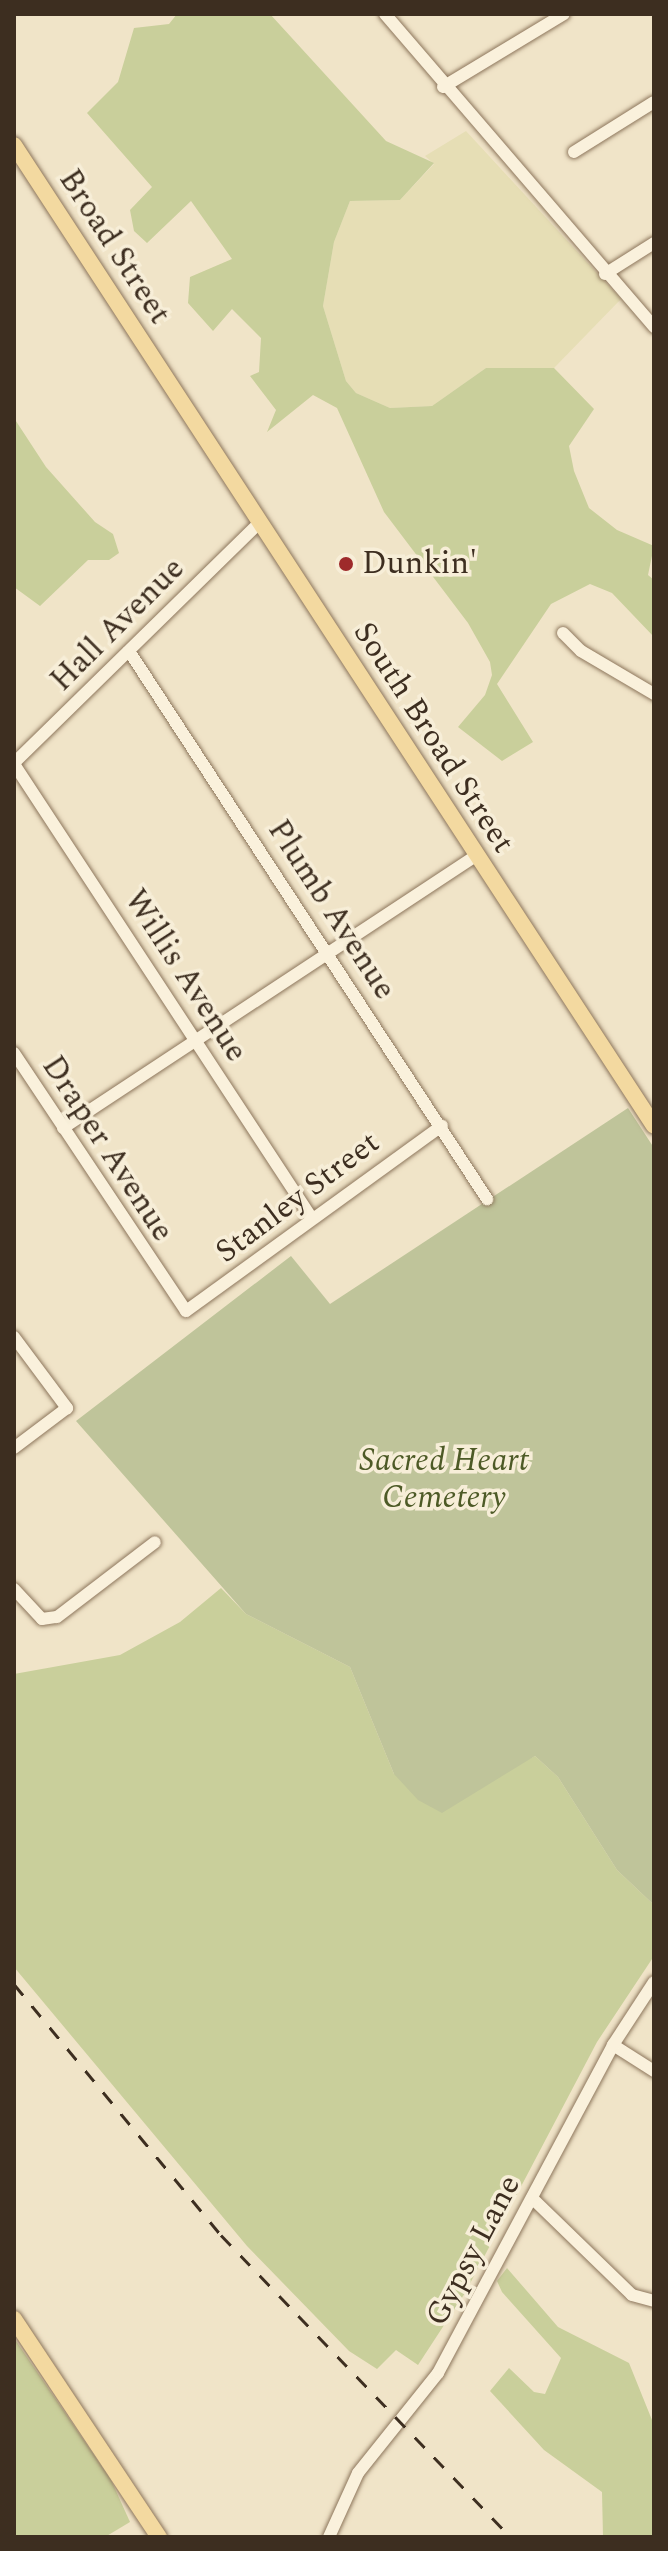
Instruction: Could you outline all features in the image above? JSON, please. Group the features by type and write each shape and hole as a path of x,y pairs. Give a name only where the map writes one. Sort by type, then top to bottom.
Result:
{"main road":[{"name":"Broad Street","path":"14,145 167,380"},
{"name":"South Broad Street","path":"167,380 258,524 654,1126"},
{"path":"14,2319 159,2537"}],"street":[{"path":"385,14 443,87 654,327"},
{"path":"443,87 564,14"},
{"path":"574,152 654,102"},
{"path":"605,274 654,243"},
{"name":"Hall Avenue","path":"14,763 258,524"},
{"path":"563,633 581,651 654,694"},
{"name":"Plumb Avenue","path":"129,651 487,1199"},
{"name":"Willis Avenue","path":"14,763 311,1217"},
{"path":"63,1128 476,856"},
{"name":"Draper Avenue","path":"14,1053 186,1311"},
{"name":"Stanley Street","path":"186,1311 311,1217 442,1126"},
{"path":"14,1337 67,1408 14,1448"},
{"path":"14,1589 42,1619 57,1617 155,1542"},
{"name":"Gypsy Lane","path":"329,2537 358,2473 438,2373 613,2045 654,1982"},
{"path":"613,2045 654,2071"},
{"path":"532,2198 632,2295 654,2301"}],"shaded area":[{"path":"466,131 621,299 554,368 486,368 432,406 390,408 356,393 346,381 323,306 334,242 350,201 400,200 434,164 425,156"}],"green space":[{"path":"177,14 270,14 386,141 434,163 400,200 350,201 334,242 323,306 346,381 356,393 390,408 432,406 486,368 554,368 594,409 569,446 574,471 589,508 617,530 654,546 648,575 654,580 654,637 612,593 590,584 551,604 497,684 533,742 502,761 458,727 485,695 492,675 490,662 468,623 384,512 337,408 313,395 267,432 276,410 250,376 259,372 261,338 232,309 213,331 188,303 190,277 232,259 191,201 147,243 134,231 130,210 152,187 87,113 118,82 134,28 169,24"},
{"path":"14,418 46,467 95,522 113,534 119,553 109,560 88,560 40,606 14,587"},
{"name":"Sacred Heart Cemetery","path":"628,1108 654,1148 654,1905 617,1870 558,1777 535,1756 442,1813 418,1800 394,1774 350,1667 246,1614 76,1421 291,1256 330,1304"},
{"path":"221,1588 246,1614 350,1667 394,1774 509,1769 535,1756 558,1777 617,1870 654,1905 654,1956 597,2042 465,2293 418,2365 396,2350 377,2369 349,2351 247,2246 14,1967 14,1674 120,1655 180,1622"},
{"path":"507,2268 558,2327 629,2363 654,2425 654,2537 603,2537 602,2492 544,2450 490,2391 509,2368 534,2392 545,2394 561,2358 502,2292 497,2281"},
{"path":"14,2338 111,2480 130,2522 105,2537 14,2537"}],"railway":[{"path":"14,1984 221,2235 511,2537"}],"place":[{"name":"Dunkin'","path":"346,564"}]}
